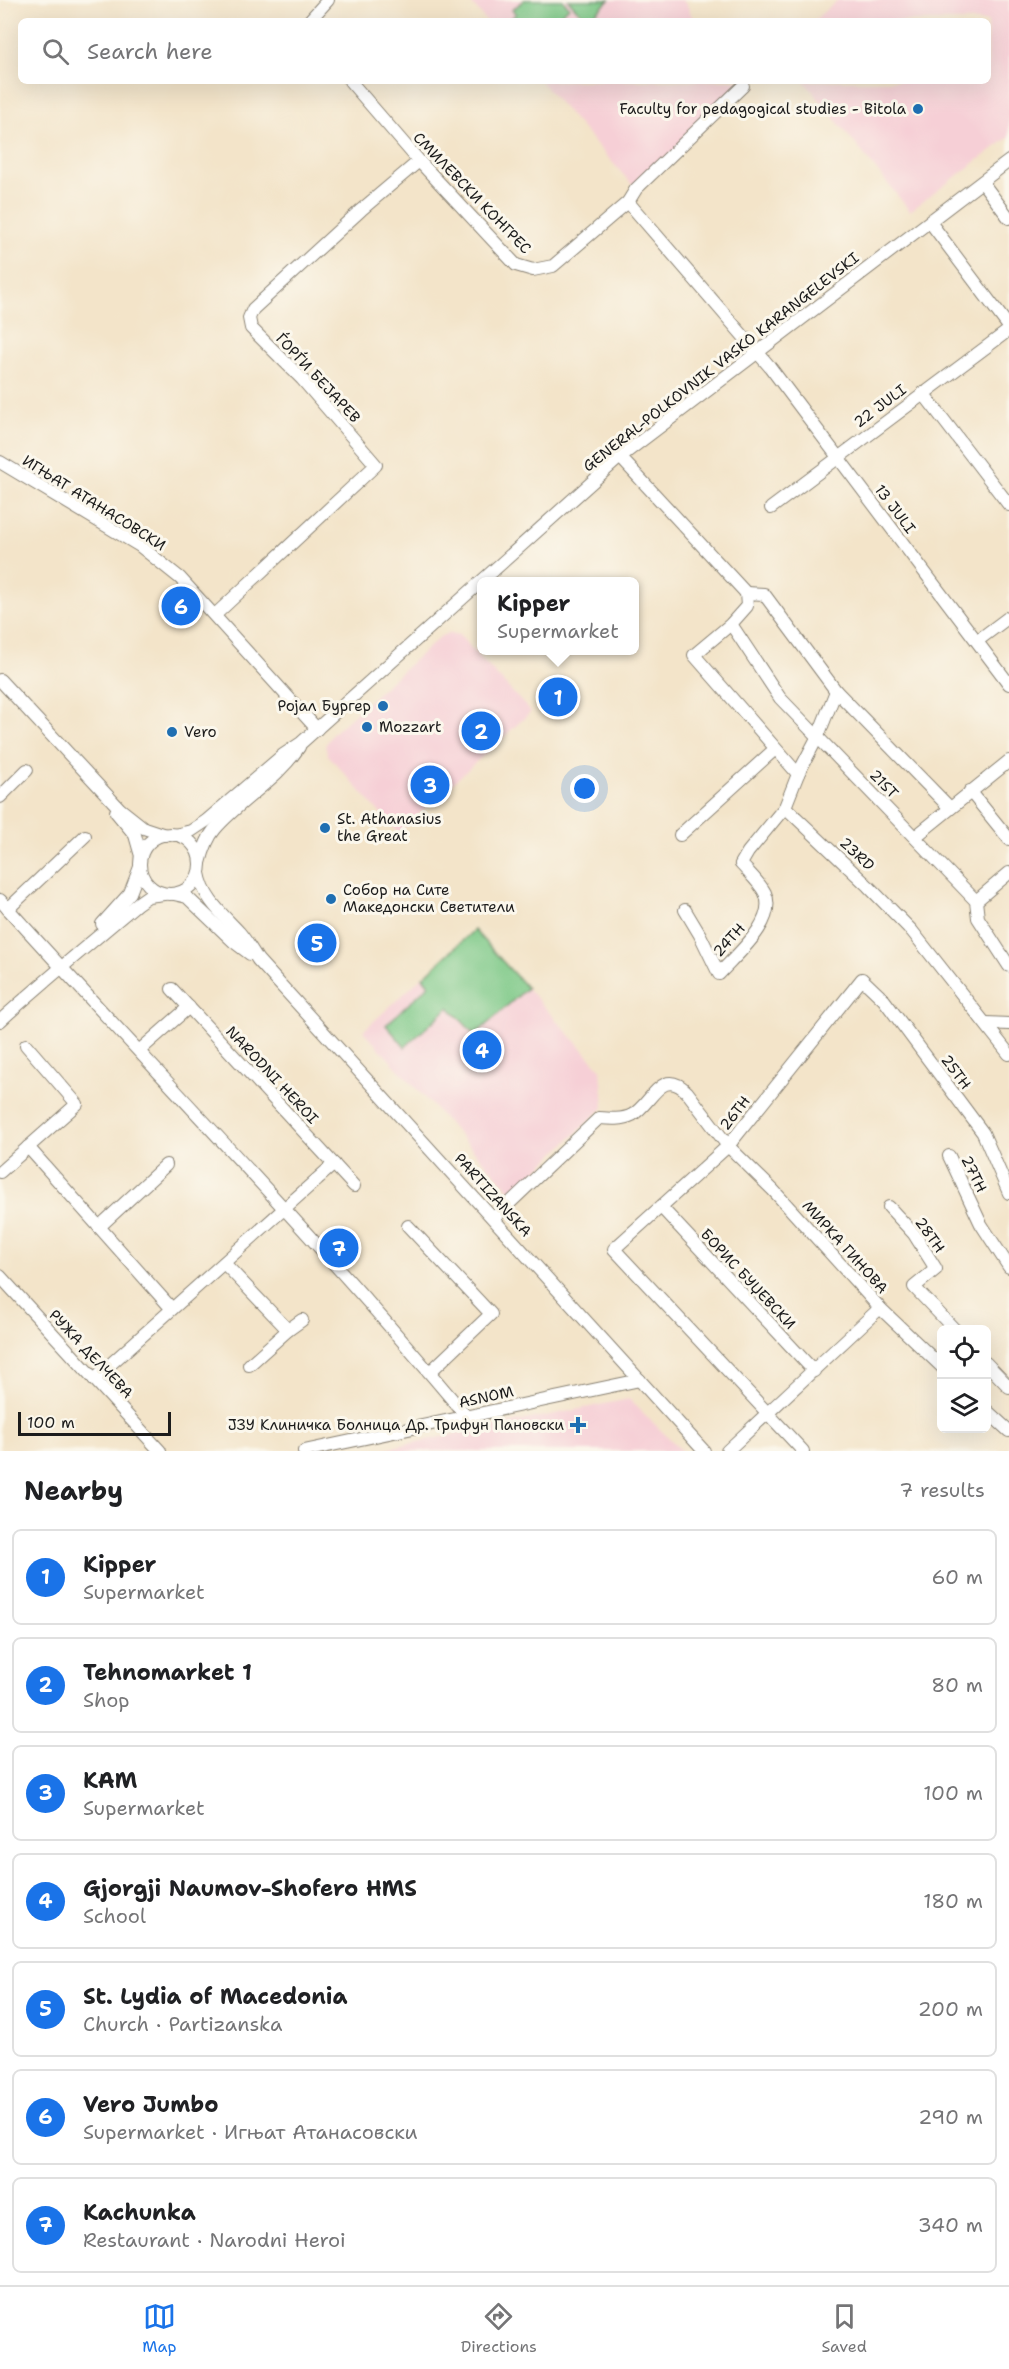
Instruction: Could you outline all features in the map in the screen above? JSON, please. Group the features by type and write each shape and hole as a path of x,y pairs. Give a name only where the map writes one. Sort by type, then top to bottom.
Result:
{"street":[{"path":"312,18 328,0"},
{"name":"СМИЛЕВСКИ КОНГРЕС","path":"353,84 419,161 516,265 533,270 554,266 628,202 636,189 743,86"},
{"name":"ЃОРЃИ БЕЈАРЕВ","path":"215,615 376,465 302,379 251,328 249,318 253,309 419,161"},
{"name":"GENERAL-POLKOVNIK VASKO KARANGELEVSKI","path":"486,577 620,457 1009,161"},
{"path":"982,182 1009,218"},
{"name":"13 JULI","path":"628,202 758,352 1009,684"},
{"path":"930,222 1009,329"},
{"name":"22 JULI","path":"771,508 1009,329"},
{"path":"923,393 1009,505"},
{"path":"620,457 746,593 747,606 694,655 798,774"},
{"name":"ИГЊАТ АТАНАСОВСКИ","path":"0,462 140,546 180,578 317,729"},
{"name":"GENERAL-POLKOVNIK VASKO KARANGELEVSKI","path":"59,968 72,951 122,903 137,879 141,861 150,842 191,831 206,821 283,755 301,743 477,585"},
{"path":"746,593 764,594 836,691 950,808"},
{"path":"977,641 1009,617"},
{"name":"21ST","path":"730,624 780,698 976,901 978,918 1009,966"},
{"path":"0,680 120,809 144,828 192,844 198,853 199,868"},
{"path":"785,807 836,691"},
{"name":"GENERAL-POLKOVNIK VASKO KARANGELEVSKI","path":"0,1021 59,968 76,957 138,903 148,896 169,894 189,887 199,868 205,845 215,829 288,764 301,743"},
{"path":"680,835 775,749"},
{"path":"915,837 1009,761"},
{"path":"0,797 27,770"},
{"path":"88,772 116,813 135,835 147,884 169,894"},
{"path":"970,791 1009,839"},
{"name":"24TH","path":"685,910 719,974 759,930 768,911 765,893 741,864 785,807"},
{"name":"23RD","path":"785,807 912,931 1009,1054"},
{"path":"85,836 4,905 59,968 139,1051 283,1209 430,1372 466,1416"},
{"name":"PARTIZANSKA","path":"199,868 201,884 209,899 241,934 258,960 704,1451"},
{"path":"976,901 1009,873"},
{"name":"PARTIZANSKA","path":"169,894 187,897 234,942 258,960"},
{"name":"26TH","path":"768,1414 614,1249 728,1146 862,979"},
{"name":"25TH","path":"862,979 884,1000 983,1133 1009,1193"},
{"name":"NARODNI HEROI","path":"172,988 354,1186"},
{"path":"139,1051 189,1007"},
{"path":"986,1023 1009,1024"},
{"path":"0,1172 77,1104 26,1045"},
{"name":"МИРКА ГИНОВА","path":"494,1218 599,1118 631,1116 664,1084 673,1082 681,1086 728,1146 773,1190 880,1308 937,1362"},
{"path":"28,1147 172,1309"},
{"name":"27TH","path":"949,1156 981,1224 1009,1268"},
{"path":"94,1379 334,1164"},
{"path":"99,1227 166,1165"},
{"name":"БОРИС БУЏЕВСКИ","path":"661,1207 814,1371"},
{"name":"28TH","path":"889,1207 914,1234 936,1269 914,1287 951,1325"},
{"path":"408,1226 491,1314 430,1372"},
{"path":"224,1263 288,1330"},
{"name":"РУЖА ДЕЛЧЕВА","path":"0,1276 160,1451"},
{"path":"727,1451 880,1308"},
{"path":"249,1365 302,1320"},
{"path":"991,1368 1009,1388"},
{"name":"ASNOM","path":"304,1451 640,1380"},
{"path":"768,1414 803,1451"},
{"path":"991,1414 1009,1431"}],"shaded area":[{"path":"469,0 682,0 693,18 484,18"},
{"name":"Faculty for pedagogical studies - Bitola","path":"838,0 1009,0 1009,137 910,211 806,84 991,84 991,18 817,18"},
{"path":"543,84 741,84 743,86 636,189"},
{"path":"450,633 459,635 531,712 398,833 328,755 325,746 333,733 441,636"},
{"path":"474,930 601,1069 604,1107 513,1193 363,1031"},
{"name":"ЈЗУ Клиничка Болница Др. Трифун Пановски","path":"629,1399 682,1451 372,1451"}],"green space":[{"path":"524,0 563,0 569,7 557,18 511,18 516,14 512,10"},
{"path":"568,0 609,0 591,18 585,18"},
{"path":"474,930 527,988 475,1035 449,1007 405,1047 386,1025 429,985 423,977"}],"place":[{"name":"Faculty for pedagogical studies - Bitola","path":"918,109"},
{"name":"Vero Jumbo","path":"181,606"},
{"name":"Kipper","path":"558,697"},
{"name":"Ројал Бургер","path":"383,706"},
{"name":"Mozzart","path":"367,727"},
{"name":"Tehnomarket 1","path":"481,731"},
{"name":"Vero","path":"172,732"},
{"name":"KAM","path":"430,785"},
{"name":"St. Athanasius the Great","path":"325,828"},
{"name":"Собор на Сите Македонски Светители","path":"331,899"},
{"name":"St. Lydia of Macedonia","path":"317,943"},
{"name":"Gjorgji Naumov-Shofero HMS","path":"482,1050"},
{"name":"Kachunka","path":"339,1248"},
{"name":"ЈЗУ Клиничка Болница Др. Трифун Пановски","path":"578,1425"}]}
